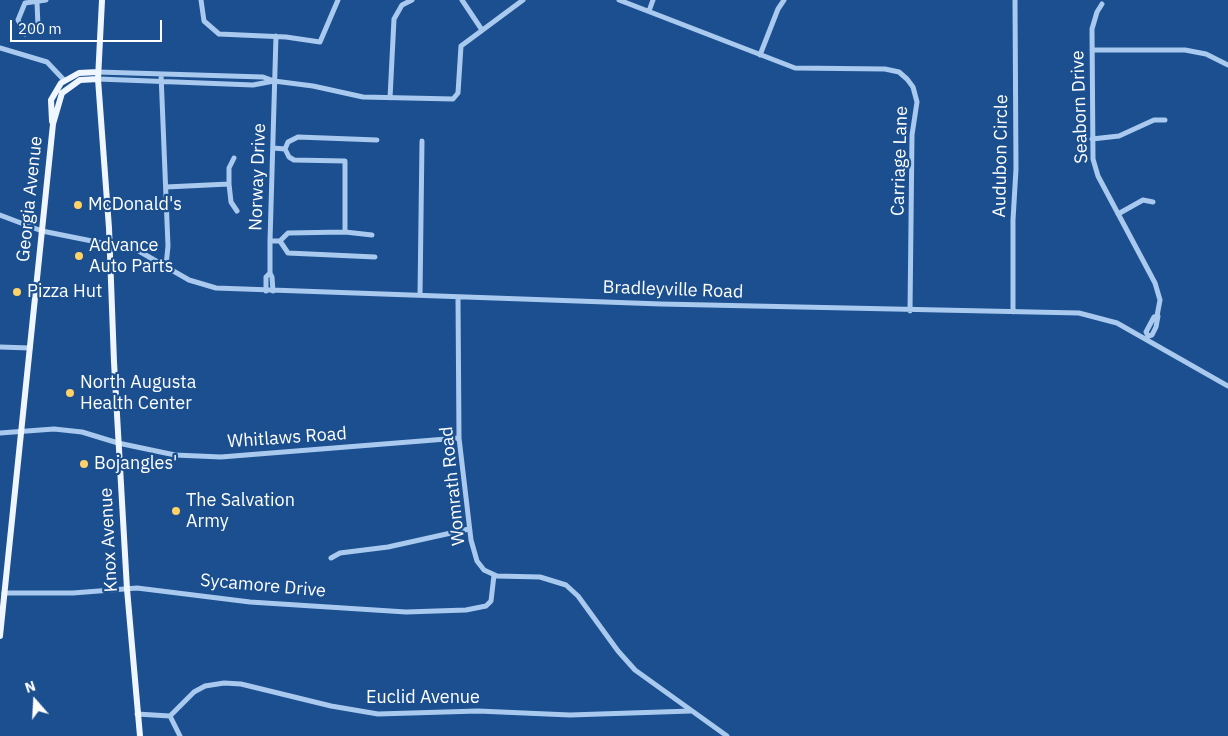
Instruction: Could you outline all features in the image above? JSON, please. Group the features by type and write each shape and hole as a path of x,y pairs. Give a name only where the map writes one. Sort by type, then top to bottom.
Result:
{"main road":[{"name":"Knox Avenue","path":"102,0 98,79 109,243 127,589 140,736"},
{"path":"64,80 79,73 98,72"},
{"name":"Georgia Avenue","path":"0,636 53,124 62,93 80,80 98,79"},
{"name":"Georgia Avenue","path":"53,124 51,100 55,90 64,80"}],"street":[{"path":"37,2 38,27 25,34 18,20 25,3 46,0"},
{"path":"201,0 204,21 219,34 276,36 320,42 338,0"},
{"path":"390,98 394,19 399,8 412,0"},
{"path":"462,0 482,30"},
{"path":"98,72 263,77 274,81 312,86 362,97 455,98 458,93 460,49 465,42 523,0"},
{"name":"Carriage Lane","path":"619,0 801,69 889,69 903,75 913,87 917,102 912,144 910,311"},
{"path":"649,11 653,0"},
{"path":"760,55 778,9 784,0"},
{"name":"Audubon Circle","path":"1013,312 1013,220 1016,170 1015,0"},
{"name":"Seaborn Drive","path":"1102,4 1094,20 1092,50 1092,139 1095,168 1155,283 1160,300 1157,316 1159,318 1152,335 1147,338"},
{"name":"Norway Drive","path":"273,291 270,273 270,240 276,36"},
{"path":"0,48 47,62 64,80"},
{"path":"1092,50 1185,50 1206,54 1228,65"},
{"path":"161,74 168,252 166,266"},
{"path":"98,79 253,85 274,81"},
{"path":"1092,139 1119,136 1154,120 1165,120"},
{"path":"285,148 288,142 298,137 377,140"},
{"path":"420,294 422,141"},
{"path":"273,148 285,148"},
{"path":"285,148 289,157 294,160 345,161 345,232"},
{"path":"234,158 229,168 229,184 231,202 237,211"},
{"path":"166,187 229,184"},
{"path":"1118,214 1143,200 1153,202"},
{"name":"Bradleyville Road","path":"0,216 42,230 137,250 189,280 204,286 273,291 420,294 458,297 910,311 1069,312 1090,314 1147,338 1228,386"},
{"path":"280,241 288,233 345,232 372,235"},
{"path":"270,240 280,241 288,252 374,256"},
{"name":"Norway Drive","path":"266,290 266,277 270,273"},
{"name":"Womrath Road","path":"458,297 459,438 470,529 477,561 484,570 494,575"},
{"path":"0,347 30,348"},
{"name":"Whitlaws Road","path":"0,433 22,433 54,429 82,432 118,443 175,455 221,457 459,438"},
{"path":"331,558 340,554 396,546 470,529"},
{"path":"494,575 540,577 566,584 618,652 635,670 727,736"},
{"name":"Sycamore Drive","path":"4,593 73,593 137,588 250,602 327,606 378,612 466,610 486,606 490,603 494,575"},
{"name":"Euclid Avenue","path":"170,716 194,692 206,686 224,682 241,684 332,706 378,714 478,711 570,714 691,711"},
{"path":"137,714 170,716 180,736"}],"place":[{"name":"McDonald's","path":"78,205"},
{"name":"Advance Auto Parts","path":"79,256"},
{"name":"Pizza Hut","path":"17,292"},
{"name":"North Augusta Health Center","path":"70,393"},
{"name":"Bojangles'","path":"84,464"},
{"name":"The Salvation Army","path":"176,511"}]}
